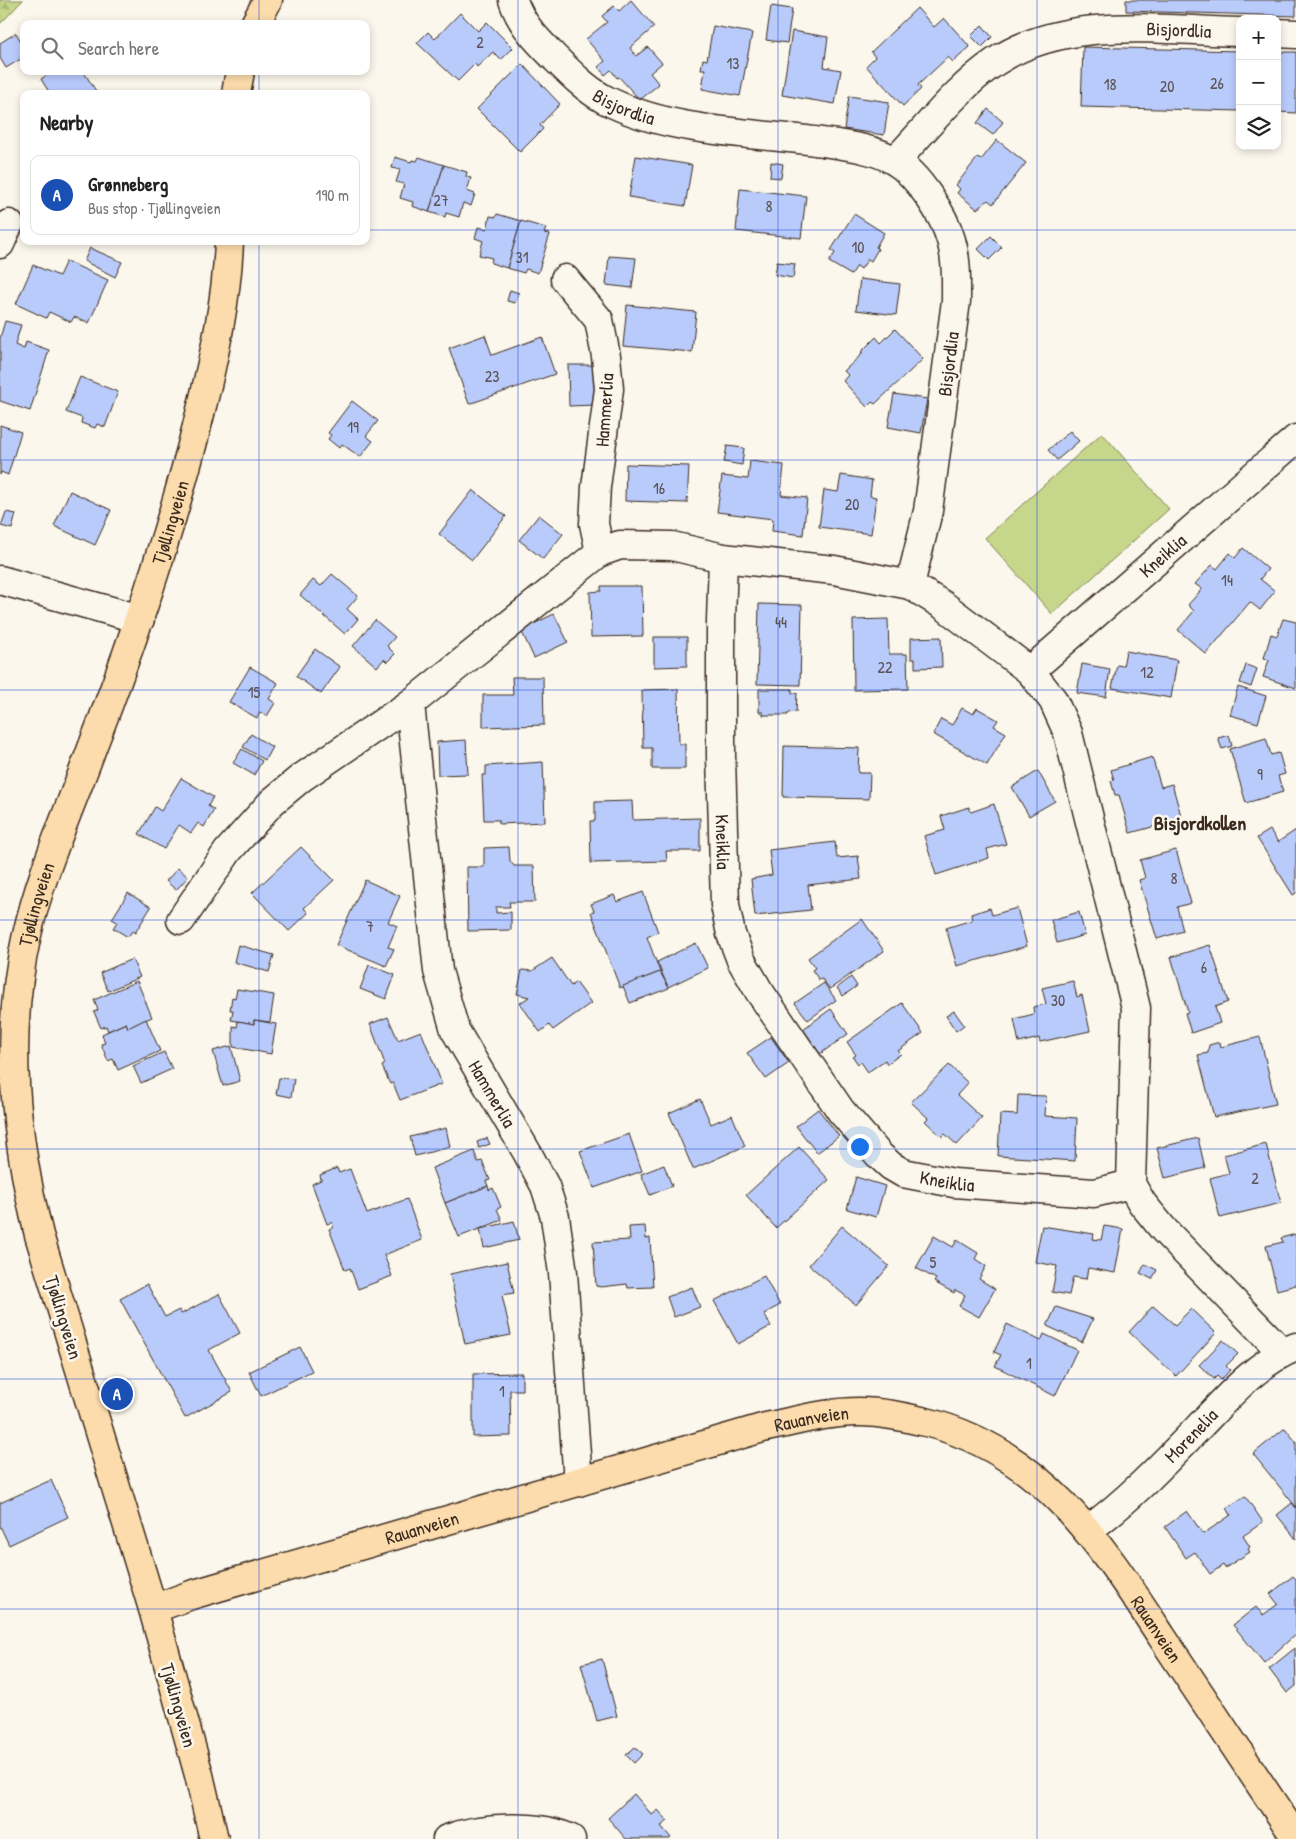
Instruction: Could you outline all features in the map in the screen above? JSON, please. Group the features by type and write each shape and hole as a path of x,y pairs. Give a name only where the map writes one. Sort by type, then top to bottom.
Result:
{"main road":[{"path":"257,20 268,0"},
{"path":"237,90 239,75"},
{"name":"Tjøllingveien","path":"214,1839 199,1775 153,1609 39,1235 25,1170 14,1083 17,1005 26,938 46,870 140,619 180,494 215,352 228,245"},
{"name":"Rauanveien","path":"153,1609 191,1595 766,1427 828,1414 883,1413 942,1426 966,1434 994,1448 1046,1485 1088,1530 1145,1610 1296,1838"}],"street":[{"name":"Bisjordlia","path":"513,0 525,26 540,43 577,80 603,98 638,113 675,123 857,147 895,161 918,182 937,209 951,239 956,267 956,301 928,511 910,585"},
{"name":"Bisjordlia","path":"895,161 973,80 995,62 1024,46 1060,36 1090,31 1140,29 1236,32"},
{"path":"1281,33 1296,34"},
{"name":"Hammerlia","path":"565,279 599,320 606,356 609,389 596,488 594,524 600,552"},
{"name":"Kneiklia","path":"1030,671 1296,439"},
{"path":"181,920 228,851 272,802 302,778 410,704 600,552 620,545 672,546 723,558 834,570 910,585 943,605 1030,671 1053,700 1068,733 1136,1008 1131,1184 1142,1203 1164,1230 1289,1349"},
{"name":"Kneiklia","path":"723,558 721,756 725,905 731,934 741,960 759,992 841,1111 879,1155 891,1166 904,1173 954,1183 1094,1193 1131,1184"},
{"path":"0,580 140,619"},
{"name":"Hammerlia","path":"410,704 438,972 446,1004 468,1055 545,1186 555,1217 563,1273 578,1482"},
{"name":"Morenelia","path":"1088,1530 1116,1510 1139,1489 1237,1388 1289,1349"},
{"path":"447,1839 499,1829 534,1829 570,1839"}],"green space":[{"path":"0,0 23,0 0,24"},
{"path":"1102,433 1169,509 1052,614 985,538"}],"building":[{"path":"631,0 654,27 630,48 636,56 648,47 662,63 650,73 659,84 640,100 611,70 605,75 598,67 605,61 586,39 607,22 602,16 614,6 619,11"},
{"path":"1126,0 1296,0 1296,16 1126,11"},
{"path":"771,6 792,9 787,43 766,40"},
{"path":"917,8 934,27 944,18 970,47 953,62 948,57 918,85 921,89 903,106 866,66 875,57 871,52"},
{"path":"460,13 478,31 487,22 513,48 501,60 493,52 477,67 475,64 458,81 417,43 428,32 435,39"},
{"path":"982,25 992,37 982,47 971,36"},
{"path":"713,26 752,33 740,96 702,89 705,69 701,69 703,59 707,60"},
{"path":"792,31 828,37 824,67 841,70 835,104 782,95"},
{"path":"16,33 20,40 20,59 6,68 0,58 0,43"},
{"path":"1083,47 1236,51 1236,111 1081,107"},
{"path":"1281,52 1296,52 1296,113 1281,112"},
{"path":"522,64 560,104 540,125 543,129 520,152 477,109"},
{"path":"47,75 86,75 95,90 48,90 41,79"},
{"path":"849,96 889,102 884,135 844,129"},
{"path":"988,109 1003,122 993,135 977,123"},
{"path":"997,140 1026,163 993,204 988,200 977,209 957,193 960,189 956,185 978,157 981,160"},
{"path":"636,156 692,165 685,206 629,197"},
{"path":"395,157 411,162 412,160 417,161 419,157 444,165 429,212 412,206 413,202 400,198 404,184 396,182 400,170 392,168"},
{"path":"771,162 783,164 781,178 770,177"},
{"path":"444,165 467,172 466,177 471,178 467,191 475,194 471,206 463,203 459,217 446,213 445,217 429,212"},
{"path":"740,189 806,196 801,238 736,231"},
{"path":"497,214 521,221 507,268 491,263 492,258 479,255 483,241 475,238 478,227 487,229 490,216 496,217"},
{"path":"854,214 884,233 871,261 868,259 861,269 857,266 851,275 829,262 835,253 831,250"},
{"path":"521,221 546,228 544,233 550,234 538,273 526,269 524,273 507,268"},
{"path":"991,236 1002,247 989,260 978,249"},
{"path":"90,248 122,262 115,277 84,261"},
{"path":"609,256 636,258 632,288 606,285"},
{"path":"66,261 108,280 89,323 74,317 71,322 49,312 46,318 16,304 33,265 59,276"},
{"path":"777,262 795,264 793,278 775,275"},
{"path":"860,279 900,284 896,315 856,310"},
{"path":"510,290 519,293 515,303 507,301"},
{"path":"627,305 696,312 692,352 623,346"},
{"path":"5,321 21,325 15,345 24,349 26,342 49,350 30,411 0,401 0,338"},
{"path":"895,329 923,359 875,404 872,402 867,407 843,381 848,375 844,371 876,337 881,343"},
{"path":"485,335 492,355 542,337 555,374 469,404 449,348"},
{"path":"568,365 596,365 596,405 569,406"},
{"path":"80,377 118,392 105,427 97,424 95,428 81,423 82,418 66,412"},
{"path":"894,394 927,399 921,433 888,427"},
{"path":"352,401 378,421 366,436 373,441 360,457 342,444 339,448 328,439 331,435 328,433"},
{"path":"0,425 21,432 8,475 1,472 0,475"},
{"path":"1070,431 1079,441 1057,460 1048,450"},
{"path":"727,446 744,448 742,465 724,462"},
{"path":"750,461 784,465 781,495 807,498 803,535 772,531 773,519 717,512 722,476 748,479"},
{"path":"626,464 689,466 687,503 625,501"},
{"path":"841,475 872,480 870,496 876,497 871,534 819,527 824,490 838,492"},
{"path":"473,490 506,516 472,560 439,534"},
{"path":"70,491 111,510 95,545 54,526"},
{"path":"6,512 16,514 12,529 1,526"},
{"path":"539,515 563,534 543,559 519,540"},
{"path":"1243,548 1268,569 1260,579 1275,591 1260,610 1250,602 1206,654 1178,630 1194,611 1188,605 1202,589 1195,584 1212,565 1217,569 1230,553 1235,558"},
{"path":"332,574 358,596 347,609 358,619 345,634 300,595 313,580 321,586"},
{"path":"601,586 642,586 643,636 591,637 590,592 601,591"},
{"path":"759,604 802,605 800,685 757,684"},
{"path":"554,614 568,642 534,658 521,630"},
{"path":"888,619 889,654 907,654 908,689 854,690 853,620"},
{"path":"1283,619 1296,622 1296,688 1263,677 1269,660 1264,658 1271,634 1277,636"},
{"path":"375,620 395,637 387,646 395,654 387,662 384,659 377,667 353,646"},
{"path":"654,637 687,637 687,666 654,667"},
{"path":"941,637 942,667 915,668 915,659 911,659 911,638"},
{"path":"315,649 340,667 321,694 296,676"},
{"path":"1126,651 1177,660 1171,698 1112,688 1117,665 1123,666"},
{"path":"1082,664 1110,669 1106,697 1077,693"},
{"path":"1246,665 1257,669 1251,687 1240,683"},
{"path":"250,667 278,683 269,699 275,703 267,716 260,712 257,718 229,702"},
{"path":"512,677 543,677 544,725 483,727 483,695 513,695"},
{"path":"1238,687 1266,696 1258,723 1230,715"},
{"path":"678,689 679,744 685,744 685,769 652,769 652,748 643,748 642,690"},
{"path":"759,689 792,689 792,693 797,693 796,712 788,713 788,715 763,715 763,712 759,712"},
{"path":"962,708 973,714 977,708 998,720 994,726 1006,733 987,765 933,734 941,719 952,725"},
{"path":"251,734 272,747 265,760 243,747"},
{"path":"1229,735 1232,746 1222,749 1218,738"},
{"path":"1266,738 1271,755 1279,753 1285,774 1278,776 1283,792 1246,803 1230,749"},
{"path":"466,740 468,774 438,775 437,742"},
{"path":"784,746 859,748 858,773 870,773 869,799 783,797"},
{"path":"242,749 262,761 254,775 233,763"},
{"path":"1152,757 1161,787 1172,784 1182,819 1130,833 1119,795 1115,795 1111,781 1114,780 1111,770"},
{"path":"543,762 545,822 499,824 499,820 484,820 482,775 486,775 486,766"},
{"path":"1038,771 1055,801 1029,816 1012,787"},
{"path":"181,778 213,797 208,806 214,810 204,827 198,823 191,833 179,825 164,849 139,834 155,807 161,811"},
{"path":"632,801 633,820 700,818 700,851 666,851 667,861 591,863 590,821 595,821 595,802"},
{"path":"994,804 1006,844 987,849 989,858 936,875 924,836 945,830 941,816 969,807 971,812"},
{"path":"1270,830 1278,842 1296,830 1296,893 1293,895 1257,838"},
{"path":"835,842 837,858 858,856 861,879 808,885 811,910 755,916 751,879 772,875 769,850"},
{"path":"301,847 334,880 304,908 308,913 289,931 252,893"},
{"path":"509,847 510,861 514,866 534,866 535,902 509,902 510,907 496,907 496,913 511,912 511,930 468,931 467,867 484,867 484,848"},
{"path":"1176,850 1191,903 1177,907 1183,931 1157,939 1139,880 1145,878 1140,860"},
{"path":"178,868 188,877 176,890 166,881"},
{"path":"365,880 400,896 388,922 397,926 388,947 394,949 386,966 336,945"},
{"path":"643,892 658,932 647,937 660,972 620,988 591,912 594,911 591,904 614,895 617,902"},
{"path":"128,893 151,907 135,933 132,931 128,937 113,928 117,922 112,919"},
{"path":"990,908 992,915 1017,908 1027,946 957,966 946,928 972,920 971,914"},
{"path":"1079,912 1085,935 1057,943 1051,920"},
{"path":"862,919 884,951 830,989 822,979 819,980 812,970 815,968 808,958"},
{"path":"696,943 708,968 668,987 657,962"},
{"path":"238,945 274,955 269,972 234,962"},
{"path":"1210,945 1228,1002 1215,1007 1220,1023 1191,1033 1185,1013 1188,1012 1171,957"},
{"path":"552,958 571,986 576,982 591,1003 553,1030 549,1025 540,1032 520,1003 529,997 517,994 522,970 532,971"},
{"path":"132,959 140,977 108,991 100,973"},
{"path":"369,965 395,975 386,999 360,989"},
{"path":"660,972 669,988 630,1003 623,986"},
{"path":"851,977 857,986 843,996 837,988"},
{"path":"137,981 152,1017 128,1028 126,1023 108,1031 106,1026 101,1028 94,1012 98,1010 94,1000"},
{"path":"1073,981 1077,997 1082,995 1090,1031 1040,1042 1039,1038 1019,1043 1014,1019 1034,1014 1033,1007 1046,1004 1042,988"},
{"path":"824,983 836,1000 808,1020 795,1003"},
{"path":"237,989 274,995 270,1022 254,1020 254,1024 231,1020 233,1010 230,1010 232,997 235,998"},
{"path":"902,1003 923,1033 898,1051 901,1054 887,1064 885,1060 868,1072 861,1062 858,1064 853,1057 856,1055 847,1042"},
{"path":"831,1009 848,1034 820,1054 803,1029"},
{"path":"954,1011 964,1025 956,1031 946,1016"},
{"path":"388,1017 398,1040 421,1031 442,1084 400,1100 393,1083 390,1084 382,1066 385,1064 370,1024"},
{"path":"146,1019 160,1051 118,1070 113,1059 108,1061 101,1044 105,1043 102,1034 126,1023 128,1028"},
{"path":"254,1020 276,1024 271,1054 233,1047 233,1026 237,1027 238,1021 254,1024"},
{"path":"771,1037 789,1063 766,1079 747,1053"},
{"path":"1260,1037 1276,1104 1214,1117 1198,1055 1208,1053 1209,1045 1220,1042 1221,1047"},
{"path":"231,1046 240,1081 223,1086 213,1051"},
{"path":"164,1052 172,1069 141,1083 133,1066"},
{"path":"949,1065 968,1083 957,1095 982,1118 957,1145 945,1134 942,1137 925,1121 928,1118 911,1102"},
{"path":"279,1078 294,1079 291,1097 276,1094"},
{"path":"1018,1095 1046,1096 1045,1116 1077,1118 1075,1161 998,1156 1000,1114 1017,1115"},
{"path":"700,1099 711,1124 732,1115 745,1146 693,1169 669,1113"},
{"path":"818,1109 839,1136 817,1153 796,1126"},
{"path":"446,1128 450,1147 415,1156 410,1137"},
{"path":"629,1134 642,1171 594,1188 580,1151"},
{"path":"487,1138 490,1144 479,1148 477,1142"},
{"path":"1198,1138 1205,1168 1165,1178 1157,1148"},
{"path":"1266,1144 1281,1203 1220,1218 1210,1178 1229,1173 1224,1155"},
{"path":"799,1147 829,1180 776,1228 746,1195"},
{"path":"474,1151 478,1162 482,1161 490,1180 486,1181 488,1186 445,1203 432,1168"},
{"path":"664,1165 672,1186 650,1195 641,1174"},
{"path":"337,1168 339,1173 350,1169 367,1214 407,1199 422,1240 384,1255 392,1276 358,1289 350,1268 345,1270 329,1229 333,1227 332,1222 327,1224 312,1184 321,1180 320,1175"},
{"path":"856,1177 885,1186 876,1217 847,1209"},
{"path":"488,1186 489,1190 493,1188 501,1207 497,1209 502,1220 459,1237 445,1203"},
{"path":"514,1221 519,1240 484,1248 480,1229"},
{"path":"645,1226 646,1239 650,1238 653,1287 628,1288 627,1284 596,1286 593,1242 630,1240 629,1227"},
{"path":"842,1226 889,1266 856,1305 809,1265"},
{"path":"1042,1226 1094,1234 1093,1239 1101,1240 1104,1226 1123,1229 1115,1273 1088,1268 1086,1279 1073,1277 1069,1295 1052,1292 1057,1266 1035,1262"},
{"path":"1296,1234 1296,1285 1277,1290 1266,1246 1283,1242 1281,1238"},
{"path":"934,1236 953,1247 957,1240 978,1253 975,1259 986,1266 979,1279 995,1289 979,1317 959,1306 965,1295 955,1290 954,1293 934,1282 936,1279 916,1268"},
{"path":"507,1262 514,1293 502,1295 511,1335 465,1344 450,1274"},
{"path":"1145,1264 1157,1270 1152,1279 1140,1273"},
{"path":"764,1276 780,1305 764,1314 771,1326 738,1344 714,1301"},
{"path":"147,1284 165,1317 179,1310 181,1314 219,1294 240,1333 209,1350 232,1392 185,1418 120,1299"},
{"path":"692,1287 700,1307 674,1317 667,1297"},
{"path":"1153,1306 1175,1325 1191,1309 1216,1333 1176,1376 1129,1332"},
{"path":"1056,1307 1093,1319 1082,1342 1047,1326"},
{"path":"1007,1324 1041,1341 1044,1334 1077,1350 1055,1396 995,1366 1001,1355 994,1352"},
{"path":"1223,1340 1238,1354 1226,1366 1230,1370 1221,1380 1217,1376 1214,1379 1199,1365"},
{"path":"300,1347 312,1371 261,1396 249,1372"},
{"path":"522,1373 522,1390 510,1390 511,1436 473,1437 473,1374"},
{"path":"1285,1428 1296,1442 1296,1507 1253,1454"},
{"path":"51,1480 68,1517 9,1545 0,1526 0,1503"},
{"path":"1245,1496 1263,1522 1243,1536 1250,1547 1248,1549 1250,1552 1225,1568 1223,1565 1210,1574 1195,1552 1186,1558 1165,1527 1187,1511 1203,1534 1231,1515 1227,1508"},
{"path":"1292,1503 1296,1508 1296,1539 1277,1515"},
{"path":"1293,1576 1296,1579 1296,1634 1264,1663 1233,1625 1256,1607 1263,1615 1278,1604 1270,1594"},
{"path":"1295,1648 1296,1686 1287,1693 1269,1669"},
{"path":"602,1659 617,1716 597,1721 581,1664"},
{"path":"635,1747 643,1754 634,1763 626,1755"},
{"path":"634,1794 652,1815 658,1810 668,1821 661,1826 671,1838 626,1839 608,1818"}],"place":[{"name":"Grønneberg","path":"117,1394"}],"district":[{"name":"Bisjordkollen","path":"1200,822"}]}
